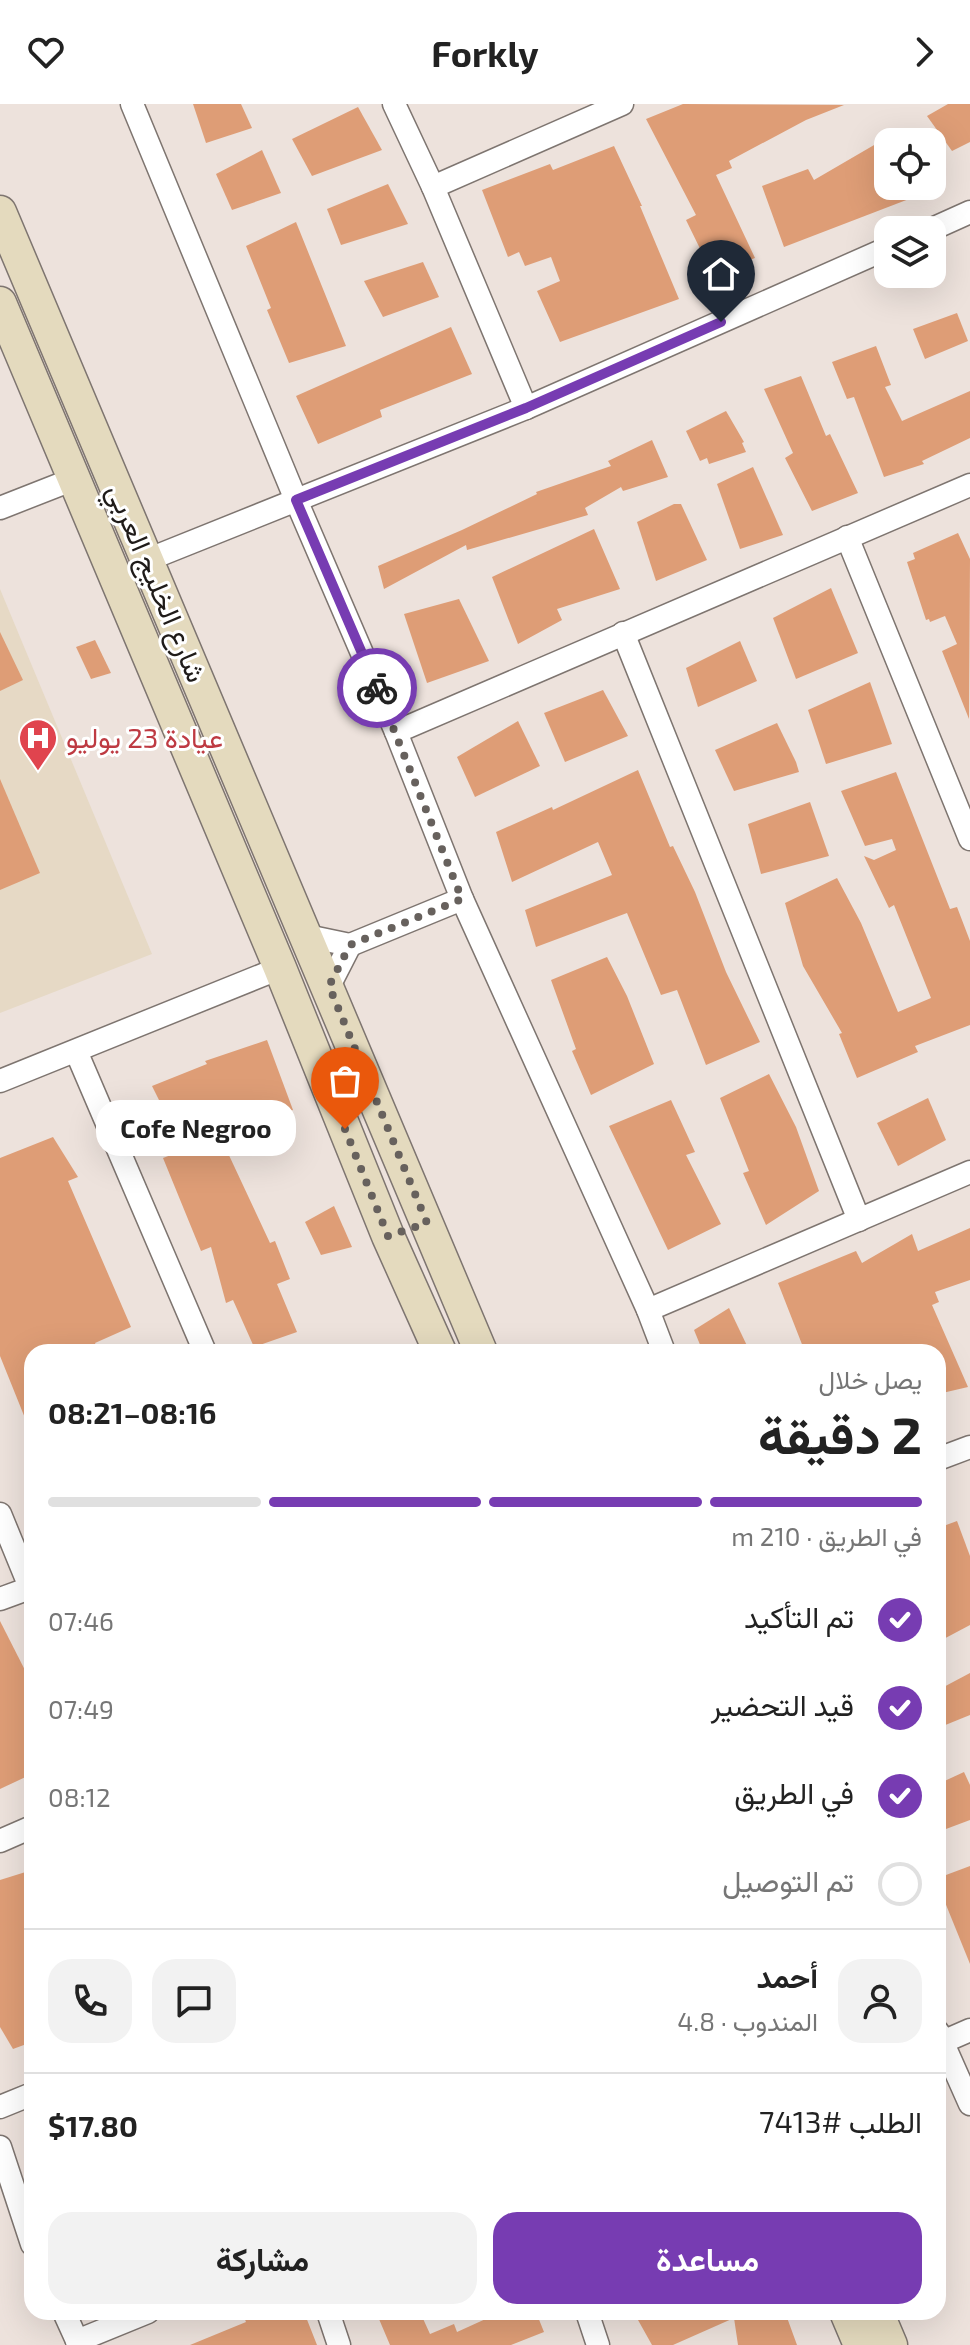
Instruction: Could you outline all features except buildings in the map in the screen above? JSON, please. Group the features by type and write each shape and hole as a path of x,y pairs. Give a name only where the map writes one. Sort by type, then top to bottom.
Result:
{"main road":[{"name":"شارع الخليج العربي","path":"0,212 478,1344"},
{"name":"شارع الخليج العربي","path":"0,303 280,968 388,1236 436,1344"},
{"path":"388,1236 427,1223"},
{"path":"849,2320 860,2345"},
{"path":"880,2320 891,2345"}],"street":[{"path":"132,104 396,732 462,899 661,1344"},
{"path":"394,104 433,187 526,408"},
{"path":"433,187 577,114 622,104"},
{"path":"946,223 969,214"},
{"path":"147,560 526,408 874,254"},
{"path":"0,508 74,479"},
{"path":"396,732 970,485"},
{"path":"847,537 970,839"},
{"path":"623,633 859,1220"},
{"path":"307,936 350,945 462,899"},
{"path":"329,986 350,945"},
{"path":"0,1081 280,968"},
{"path":"76,1051 202,1344"},
{"path":"648,1310 970,1172"},
{"path":"946,1456 970,1447"},
{"path":"0,1514 24,1573"},
{"path":"0,1599 24,1592"},
{"path":"0,1841 24,1830"},
{"path":"946,2037 970,2030"},
{"path":"946,2054 970,2104"},
{"path":"0,2107 24,2097"},
{"path":"0,2147 24,2220"},
{"path":"68,2320 78,2343 130,2320"},
{"path":"331,2320 339,2345"},
{"path":"590,2320 598,2345"}],"shaded area":[{"name":"عيادة 23 يوليو","path":"0,589 152,954 0,1013"}],"way so far":[{"path":"345,1129 388,1236 427,1223 329,986 350,945 462,899 377,688"}],"place":[{"name":"عيادة 23 يوليو","path":"38,772"},
{"name":"Cofe Negroo","path":"345,1129"}],"route":[{"path":"377,688 296,500 526,408 721,322"}]}
